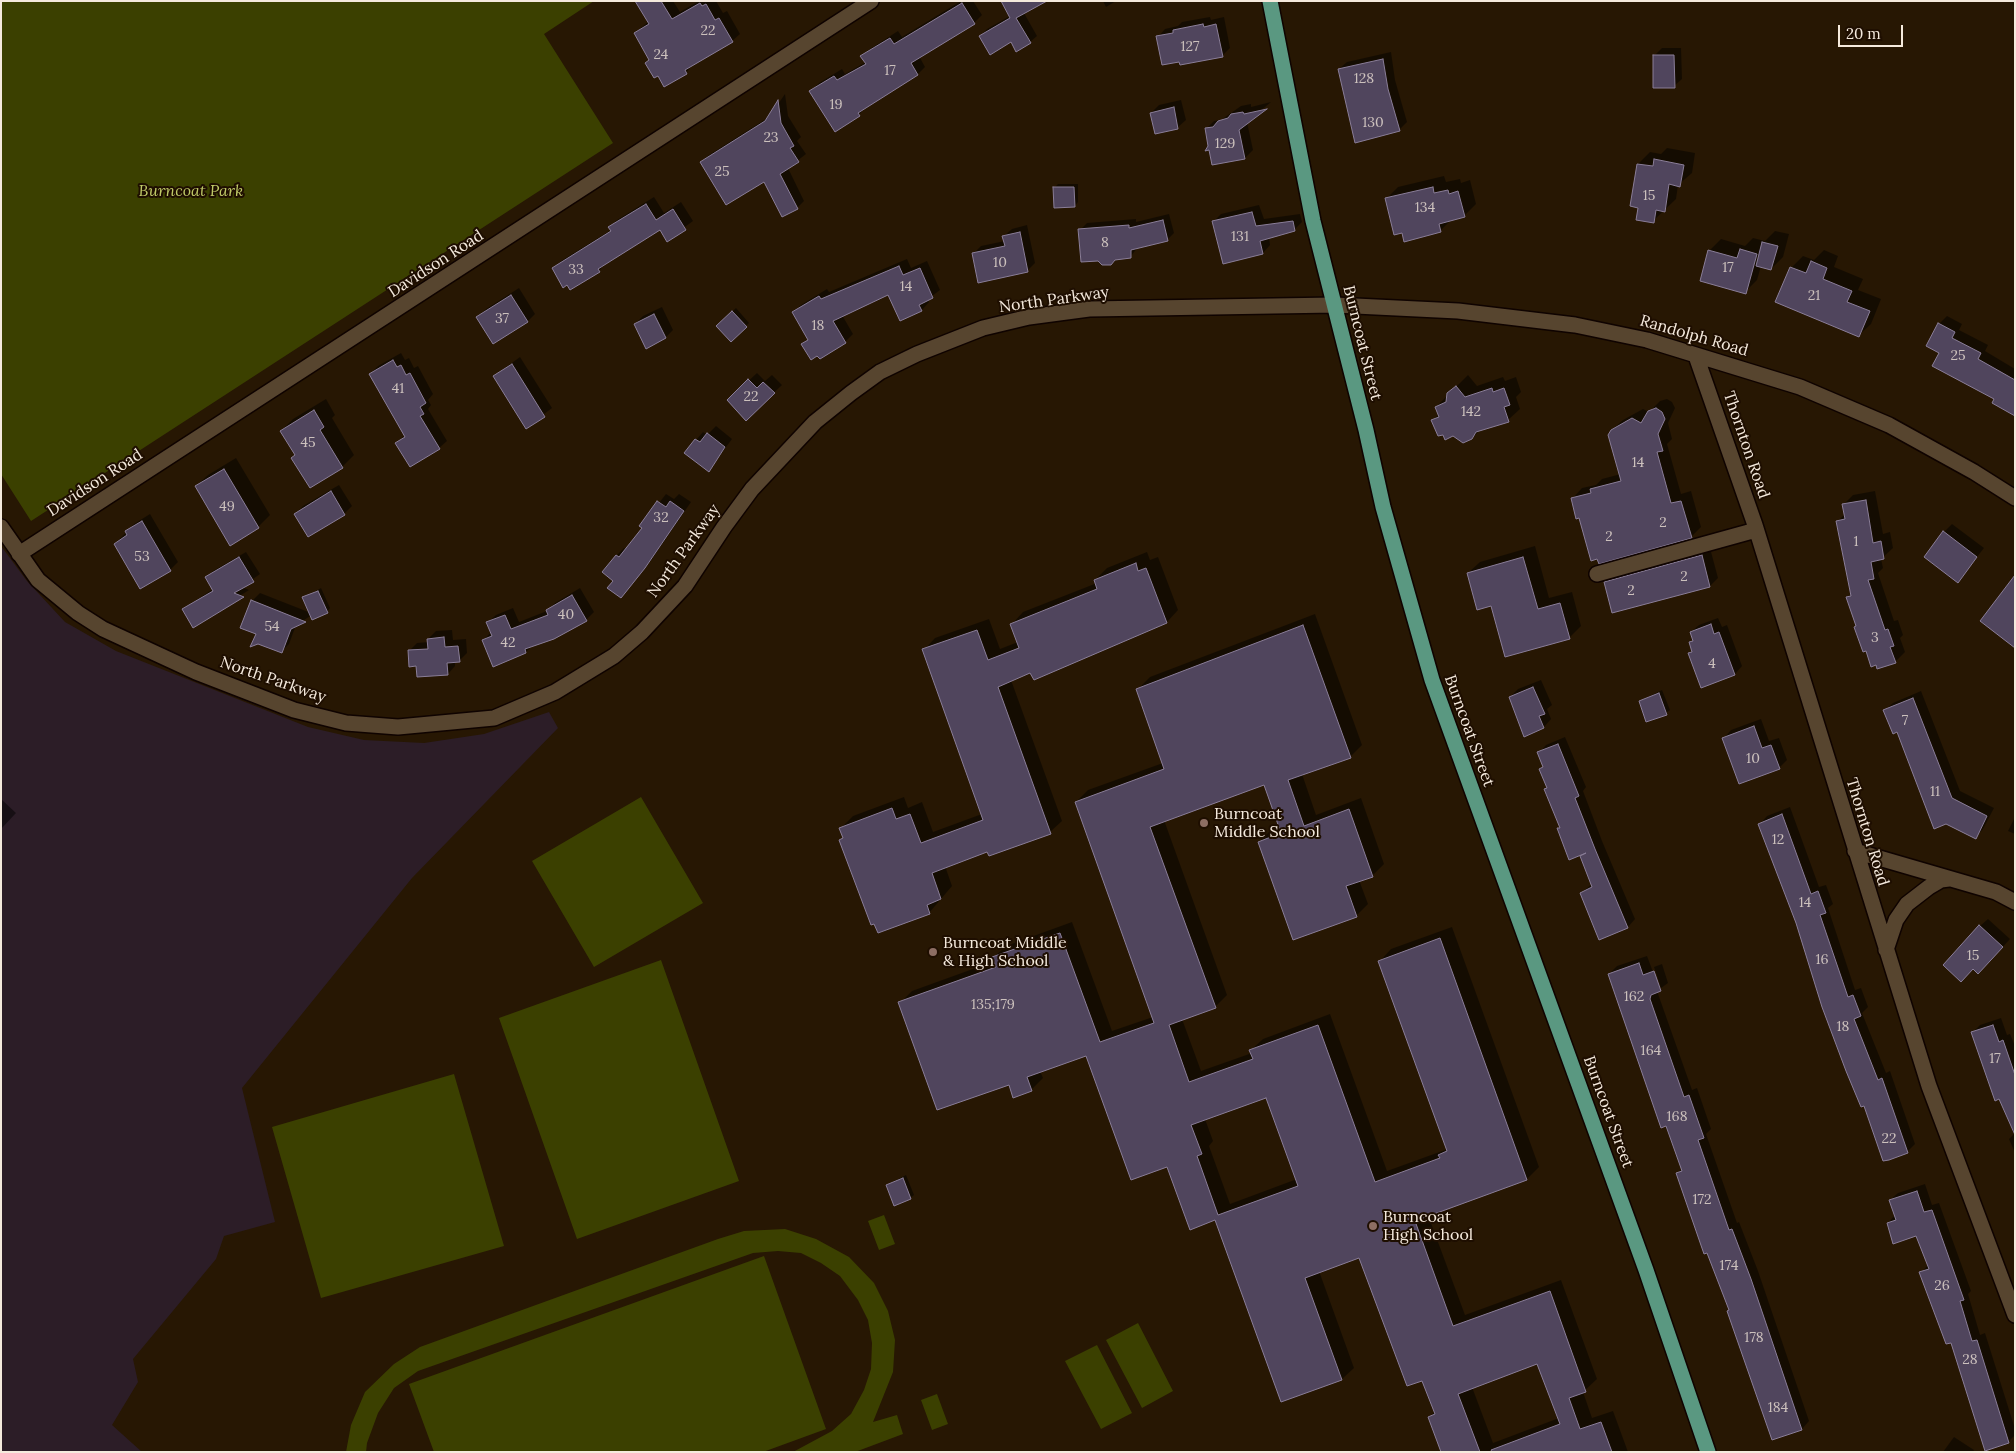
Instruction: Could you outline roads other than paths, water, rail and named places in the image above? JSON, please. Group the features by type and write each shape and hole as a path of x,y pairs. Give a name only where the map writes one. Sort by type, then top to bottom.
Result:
{"main road":[{"name":"Burncoat Street","path":"1270,1 1313,221 1382,504 1432,680 1646,1270 1708,1452"}],"street":[{"name":"Davidson Road","path":"19,554 871,1"},
{"name":"North Parkway","path":"1,527 38,580 56,597 103,629 196,672 294,710 346,723 398,727 494,718 555,692 614,656 628,645 662,612 685,586 742,501 787,450 815,422 880,372 917,354 983,328 1029,317 1089,309 1335,305"},
{"name":"Randolph Road","path":"1335,305 1458,311 1556,323 1647,340 1800,387 1845,406 1932,448 2015,498"},
{"name":"Thornton Road","path":"1696,356 1756,530 1929,1086 2015,1315"},
{"path":"1597,574 1756,530"},
{"path":"1855,851 1996,892 2015,902"},
{"path":"1886,950 1896,920 1906,904 1941,880 1951,879"}],"place":[{"name":"Burncoat Middle School","path":"1204,823"},
{"name":"Burncoat Middle & High School","path":"933,952"},
{"name":"Burncoat High School","path":"1373,1226"}],"park label":[{"name":"Burncoat Park","path":"191,191"}]}
